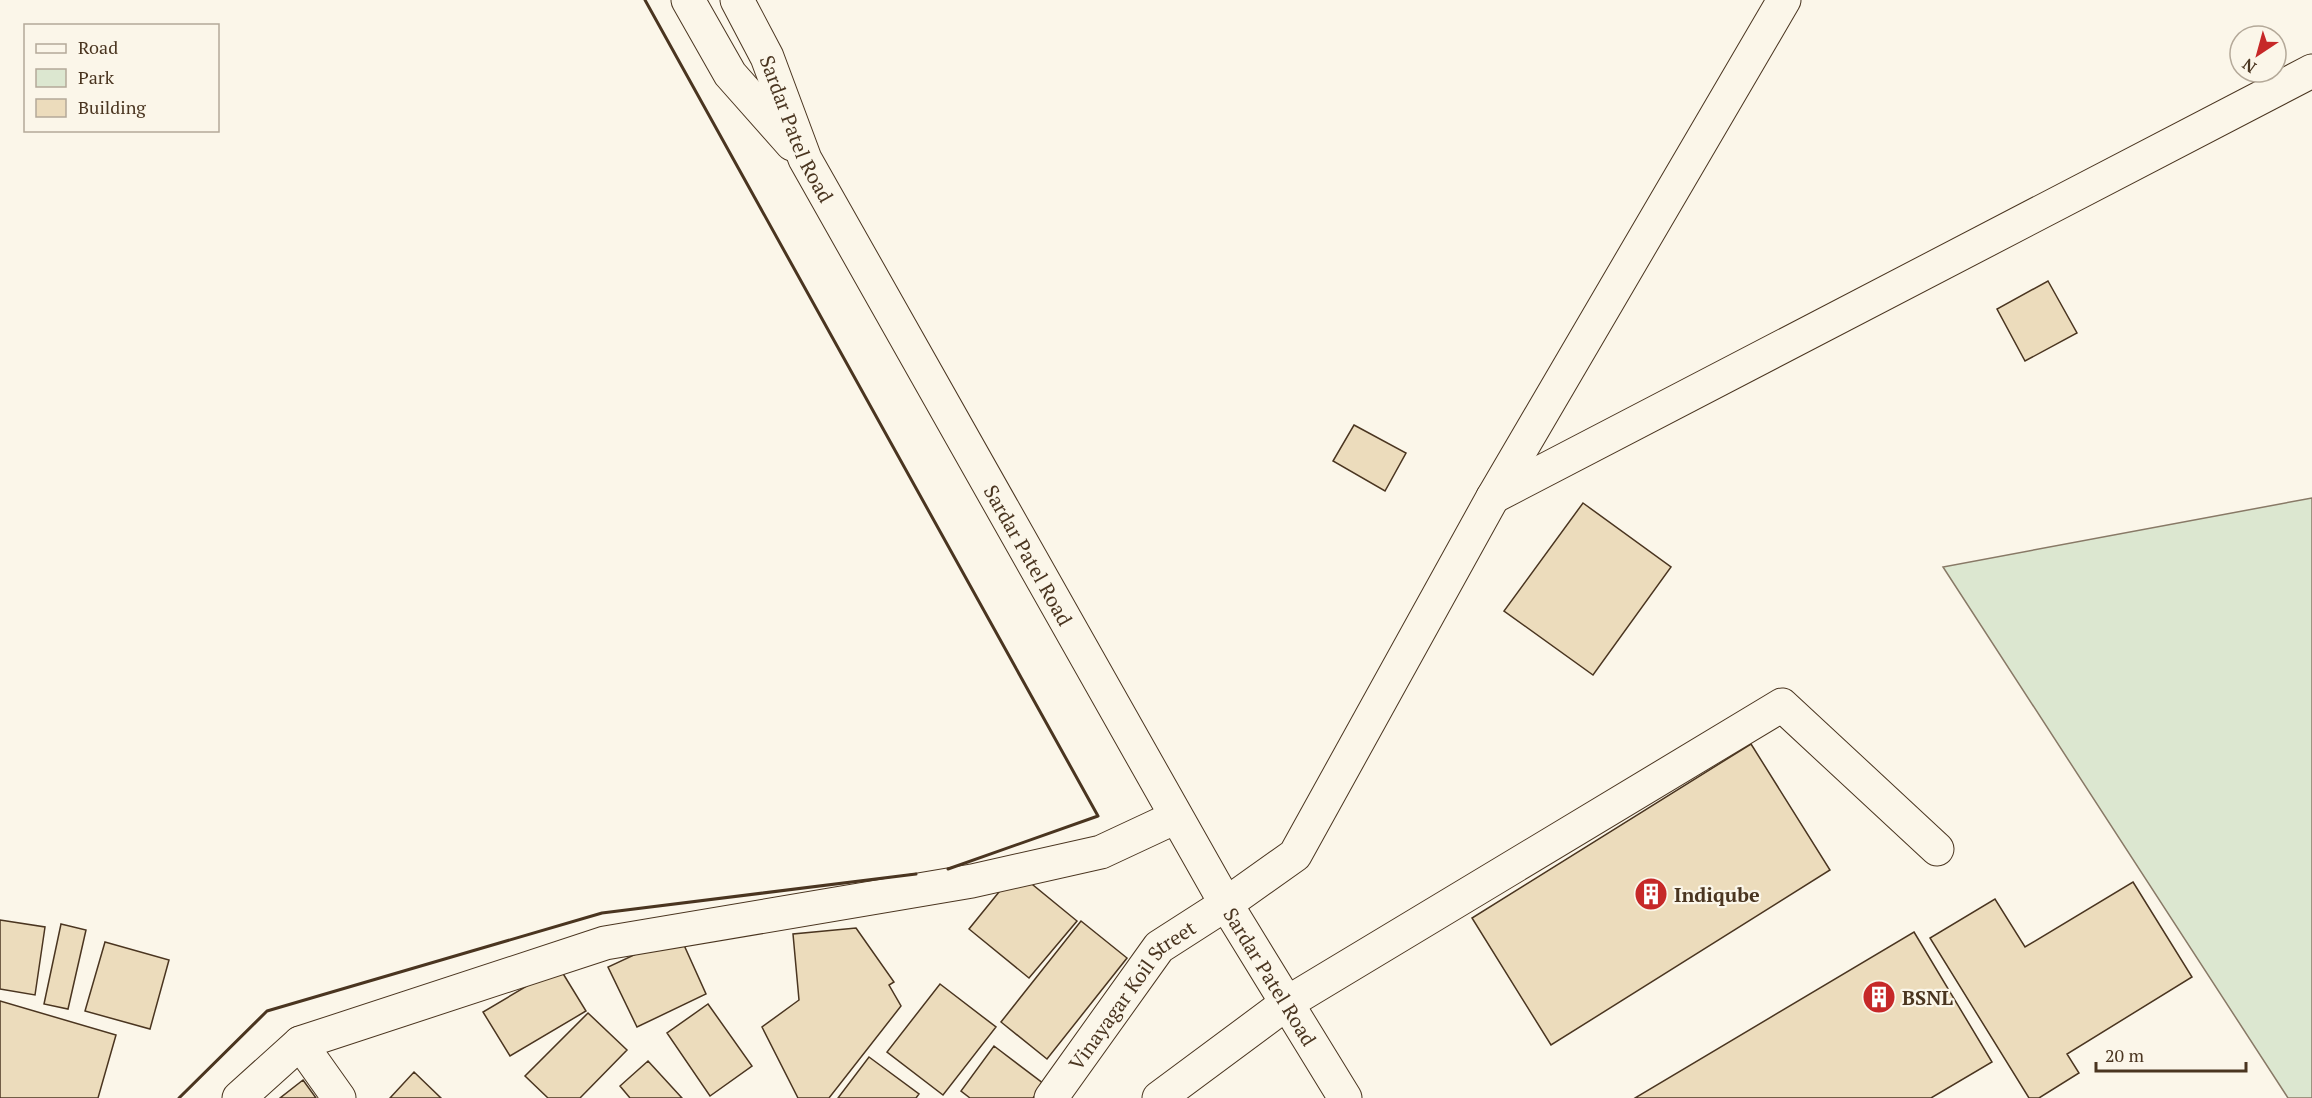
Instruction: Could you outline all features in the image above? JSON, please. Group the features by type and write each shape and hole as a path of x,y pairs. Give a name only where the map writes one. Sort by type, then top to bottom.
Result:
{"main road":[{"path":"688,0 730,74 805,159"},
{"name":"Sardar Patel Road","path":"737,0 767,57 805,159 1226,904 1345,1098"},
{"name":"Vinayagar Koil Street","path":"1051,1098 1159,947 1226,904 1295,855 1493,497 1784,0"},
{"path":"1493,497 2312,70"},
{"path":"1159,1098 1287,1003 1782,705 1937,849"},
{"path":"238,1098 300,1043 605,943 972,881 1101,852 1176,817"},
{"path":"300,1043 339,1098"}],"green space":[{"path":"2312,498 2312,1098 2288,1098 1943,567"}],"building":[{"path":"2048,281 2077,333 2025,361 1997,309"},
{"path":"1354,425 1406,453 1385,491 1333,461"},
{"path":"1583,503 1671,567 1593,675 1504,611"},
{"name":"Indiqube","path":"1751,744 1830,870 1551,1045 1472,918"},
{"path":"1016,871 1077,921 1029,978 969,929"},
{"path":"2133,882 2192,977 2067,1054 2079,1073 2039,1098 2029,1098 1930,938 1995,899 2025,947"},
{"path":"0,920 45,927 35,995 0,989"},
{"path":"1081,921 1127,958 1047,1059 1001,1022"},
{"path":"61,924 86,930 68,1009 44,1004"},
{"path":"856,928 894,982 889,985 901,1006 829,1098 798,1098 762,1027 799,1000 793,934"},
{"name":"BSNL","path":"1914,932 1992,1062 1931,1098 1635,1098"},
{"path":"679,934 706,994 637,1027 608,967"},
{"path":"105,942 169,960 150,1029 85,1011"},
{"path":"559,967 586,1011 510,1056 483,1012"},
{"path":"940,984 996,1027 943,1095 887,1052"},
{"path":"0,1001 116,1035 98,1098 0,1098"},
{"path":"708,1004 752,1066 710,1096 667,1033"},
{"path":"588,1013 627,1050 580,1098 548,1098 525,1076"},
{"path":"994,1046 1044,1084 1033,1098 970,1098 961,1091"},
{"path":"869,1057 919,1094 916,1098 838,1098"},
{"path":"648,1061 682,1098 630,1098 620,1086"},
{"path":"414,1072 441,1098 390,1098"},
{"path":"303,1080 316,1098 280,1098"}],"wall":[{"path":"645,0 1098,816 948,869"},
{"path":"179,1098 267,1011 602,913 916,874"}],"place":[{"name":"Indiqube","path":"1651,894"},
{"name":"BSNL","path":"1879,997"}]}
